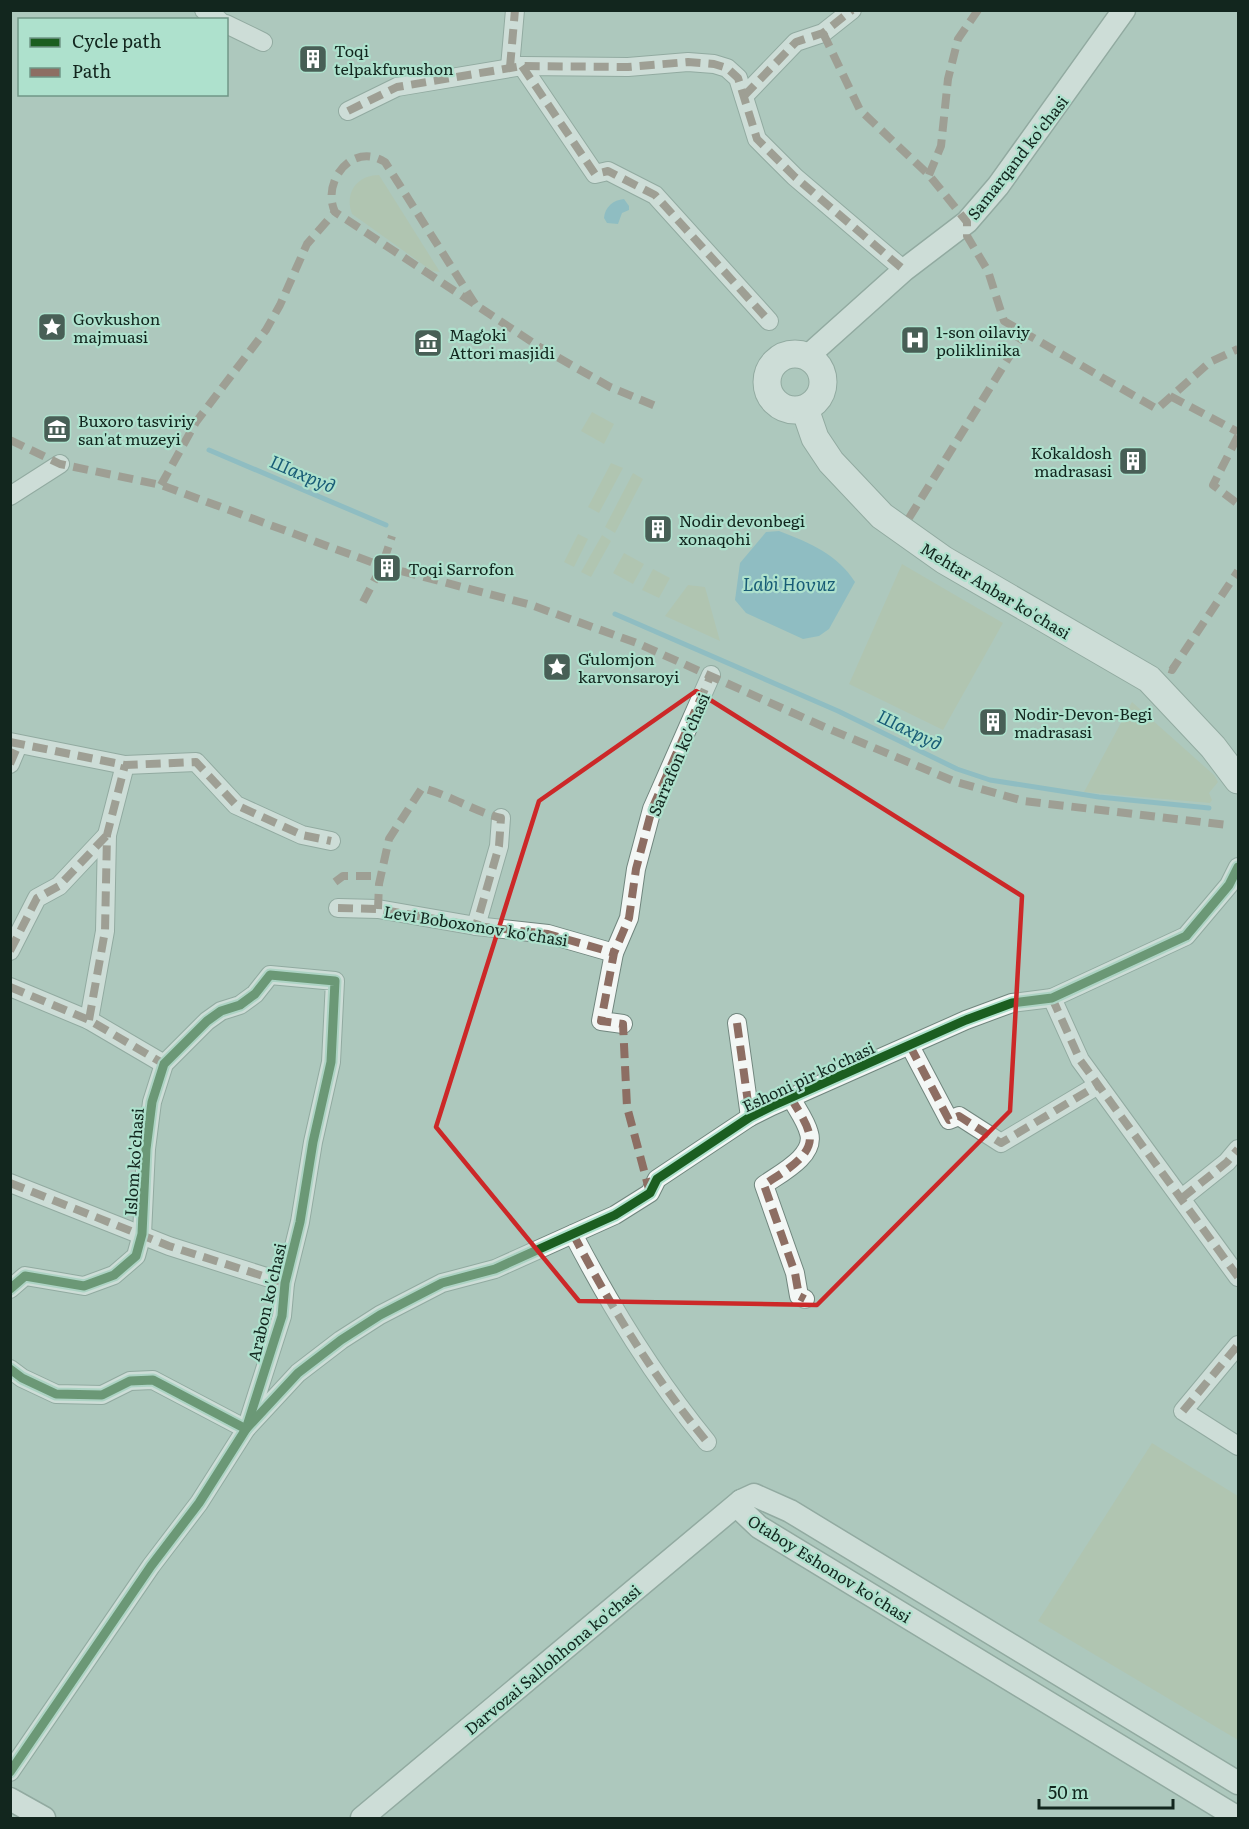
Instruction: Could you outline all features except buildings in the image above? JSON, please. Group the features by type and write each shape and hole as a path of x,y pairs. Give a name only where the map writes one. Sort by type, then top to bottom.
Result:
{"main road":[{"path":"797,353 808,356 823,372 824,384 821,394 805,409 783,408 774,401 768,391 767,380 776,360 786,354 797,353"},
{"name":"Mehtar Anbar ko'chasi","path":"805,409 815,438 831,462 882,516 944,560 1149,679 1213,747 1239,780"}],"street":[{"path":"515,10 516,67 595,174 608,171 655,195 769,321"},
{"path":"744,96 796,42 823,33 852,10"},
{"name":"Samarqand ko'chasi","path":"808,356 904,270 967,222 1084,69 1124,10"},
{"path":"228,25 263,42"},
{"path":"348,111 397,87 516,67 628,67 688,62 714,64 727,69 738,78 757,139 795,177 904,270"},
{"path":"10,496 60,464"},
{"name":"Sarrafon ko'chasi","path":"623,1024 601,1021 614,953 629,918 636,869 652,809 711,675"},
{"path":"10,764 14,743 125,765 196,762 236,805 302,835 331,841"},
{"path":"89,1020 105,930 107,835 125,765"},
{"path":"476,926 499,846 501,818"},
{"path":"10,951 37,898 59,886 107,835"},
{"name":"Eshoni pir ko'chasi","path":"246,1429 298,1374 341,1340 380,1315 442,1283 495,1269 615,1215 650,1193 657,1179 750,1117 1012,1003 1052,998 1186,936 1229,885 1239,867"},
{"name":"Levi Boboxonov ko'chasi","path":"338,908 378,909 476,926 548,934 614,953"},
{"name":"Islom ko'chasi","path":"10,1289 25,1276 84,1286 114,1275 136,1256 142,1234 146,1149 152,1102 164,1064 207,1021 220,1011 240,1005 255,994 270,975 335,981"},
{"name":"Arabon ko'chasi","path":"10,1772 151,1566 199,1503 246,1429 282,1316 285,1283 300,1222 313,1142 331,1062 335,981"},
{"path":"10,987 89,1020 164,1064"},
{"path":"1052,998 1080,1060 1239,1277"},
{"path":"737,1023 750,1117"},
{"path":"910,1046 949,1120 959,1116 1001,1143 1098,1085"},
{"path":"791,1098 809,1134 809,1143 796,1162 764,1185 784,1248 795,1273 799,1296 805,1299"},
{"path":"1182,1198 1227,1162 1239,1149"},
{"path":"10,1183 170,1246 285,1283"},
{"path":"573,1234 643,1358 668,1395 707,1442"},
{"path":"1239,1345 1183,1411 1239,1446"},
{"path":"10,1369 22,1378 56,1394 102,1395 130,1381 153,1380 246,1429"},
{"name":"Otaboy Eshonov ko'chasi","path":"1239,1783 772,1501 754,1495 741,1501 739,1508 759,1527 1239,1818"},
{"name":"Darvozai Sallohhona ko'chasi","path":"362,1818 741,1501"},
{"path":"10,1798 44,1818"}],"highlighted area":[{"path":"696,691 1022,896 1010,1111 817,1305 579,1301 436,1127 539,801"}],"green space":[{"path":"379,175 440,272 432,271 352,214 350,199 354,187 364,178"},
{"path":"592,412 614,424 604,444 581,431"},
{"path":"611,463 623,468 599,513 588,507"},
{"path":"633,473 643,479 615,533 605,527"},
{"path":"578,534 588,539 574,567 564,562"},
{"path":"602,535 611,541 591,577 581,572"},
{"path":"624,553 644,564 633,584 613,573"},
{"path":"902,564 1003,623 943,730 849,684"},
{"path":"653,569 670,578 659,598 642,590"},
{"path":"688,585 705,587 720,641 665,616"},
{"path":"1132,702 1214,775 1218,782 1209,793 1212,800 1210,803 1084,792"},
{"path":"1152,1443 1238,1496 1238,1740 1038,1621"}],"water":[{"path":"624,199 629,210 622,213 618,224 607,223 604,218 608,207"},
{"name":"Labi Hovuz","path":"779,531 822,550 840,564 855,582 829,629 819,636 803,639 746,613 735,600 740,563 766,532"}],"waterway":[{"name":"Шахруд","path":"209,450 386,525"},
{"name":"Шахруд","path":"615,614 838,711 957,769 990,780 1099,797 1209,808"}],"marked path":[{"path":"510,67 515,10"},
{"path":"744,96 796,42 823,33 852,10"},
{"path":"929,175 941,146 948,79 958,39 978,10"},
{"path":"823,33 860,110 929,175 967,222 967,236 988,271 1004,321 1157,409 1210,362 1238,349"},
{"path":"348,111 397,87 522,66 628,67 688,62 714,64 727,68 738,78 757,139 795,177 904,270"},
{"path":"522,66 595,174 608,171 655,195 769,321"},
{"path":"475,304 385,162 373,157 361,157 342,168 332,189 335,212 538,346 610,387 658,407"},
{"path":"161,485 196,422 266,330 280,305 307,244 335,212"},
{"path":"909,518 1024,333"},
{"path":"1170,396 1238,432"},
{"path":"1238,436 1213,485 1238,504"},
{"path":"10,440 60,464 161,485 382,566 531,605 637,643 822,726 956,782 1024,801 1227,825"},
{"path":"363,602 382,566 392,536"},
{"path":"1169,669 1172,670 1238,571"},
{"path":"650,1193 627,1107 623,1024 601,1021 614,953 629,918 636,869 652,809 711,675"},
{"path":"10,742 125,765 196,762 236,805 302,835 331,841"},
{"path":"10,764 18,745"},
{"path":"89,1020 105,931 107,835 125,765"},
{"path":"378,909 379,884 389,839 422,788 501,818 499,846 476,926"},
{"path":"10,951 37,898 59,886 107,835"},
{"path":"335,882 343,876 381,876"},
{"path":"338,908 378,909 476,926 548,934 614,953"},
{"path":"10,987 89,1020 164,1064"},
{"path":"1052,998 1080,1060 1238,1277"},
{"path":"737,1023 750,1117"},
{"path":"910,1046 949,1120 959,1116 1001,1143 1098,1085"},
{"path":"791,1098 806,1124 810,1141 802,1157 795,1164 764,1185 795,1273 799,1296 805,1299"},
{"path":"1182,1198 1227,1162 1238,1149"},
{"path":"10,1183 169,1246 285,1283"},
{"path":"573,1234 634,1341 707,1442"},
{"path":"1183,1411 1238,1345"}],"cycle path":[{"path":"10,1369 22,1378 56,1394 102,1395 130,1381 153,1380 246,1429 298,1373 341,1340 380,1315 442,1283 495,1269 615,1215 650,1193 657,1179 750,1117 966,1020 1012,1003 1052,998 1186,936 1229,885 1238,867"},
{"path":"10,1289 25,1276 84,1286 114,1275 136,1256 142,1234 146,1149 152,1102 164,1064 207,1021 221,1011 240,1005 255,994 270,975 335,981 331,1062 313,1142 300,1222 285,1283 282,1316 246,1429 199,1503 151,1566 10,1772"}],"place":[{"name":"Toqi telpakfurushon","path":"313,59"},
{"name":"Govkushon majmuasi","path":"52,327"},
{"name":"1-son oilaviy poliklinika","path":"915,340"},
{"name":"Magʻoki Attori masjidi","path":"428,343"},
{"name":"Buxoro tasviriy san'at muzeyi","path":"57,429"},
{"name":"Koʻkaldosh madrasasi","path":"1133,461"},
{"name":"Nodir devonbegi xonaqohi","path":"658,529"},
{"name":"Toqi Sarrofon","path":"387,568"},
{"name":"Gʻulomjon karvonsaroyi","path":"557,667"},
{"name":"Nodir-Devon-Begi madrasasi","path":"993,722"}]}
